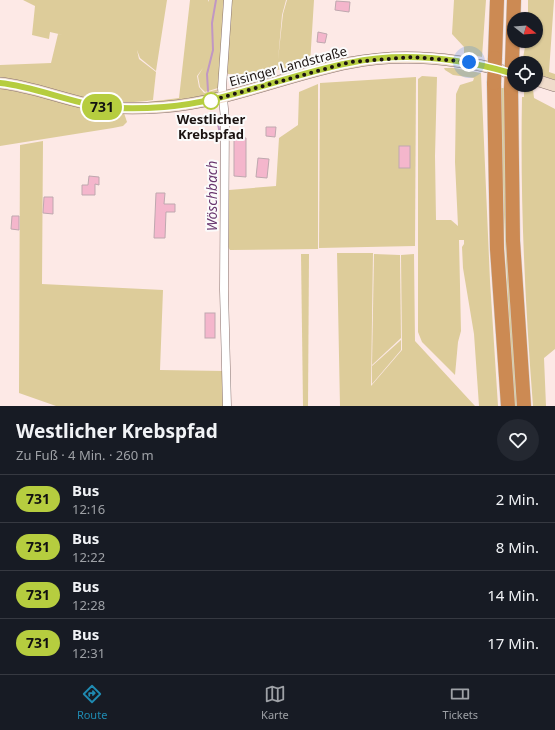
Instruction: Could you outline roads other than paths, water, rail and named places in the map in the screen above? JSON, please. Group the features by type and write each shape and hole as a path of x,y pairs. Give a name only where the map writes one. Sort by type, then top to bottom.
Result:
{"highway":[{"path":"497,0 494,84 498,249 508,406"},
{"path":"513,56 514,0"},
{"path":"512,92 513,241 524,406"}],"main road":[{"name":"Eisinger Landstraße","path":"0,83 90,105 109,107 163,108 223,98 317,70 350,62 413,57 444,58 507,67"},
{"path":"543,82 555,86"}],"street":[{"path":"227,406 224,290 225,119 223,98 228,0"}],"waterway":[{"name":"Wöschbach","path":"208,91 207,74 213,50 212,23 216,0"},
{"name":"Wöschbach","path":"217,119 221,139"}],"place":[{"name":"Westlicher Krebspfad","path":"211,101"}]}
